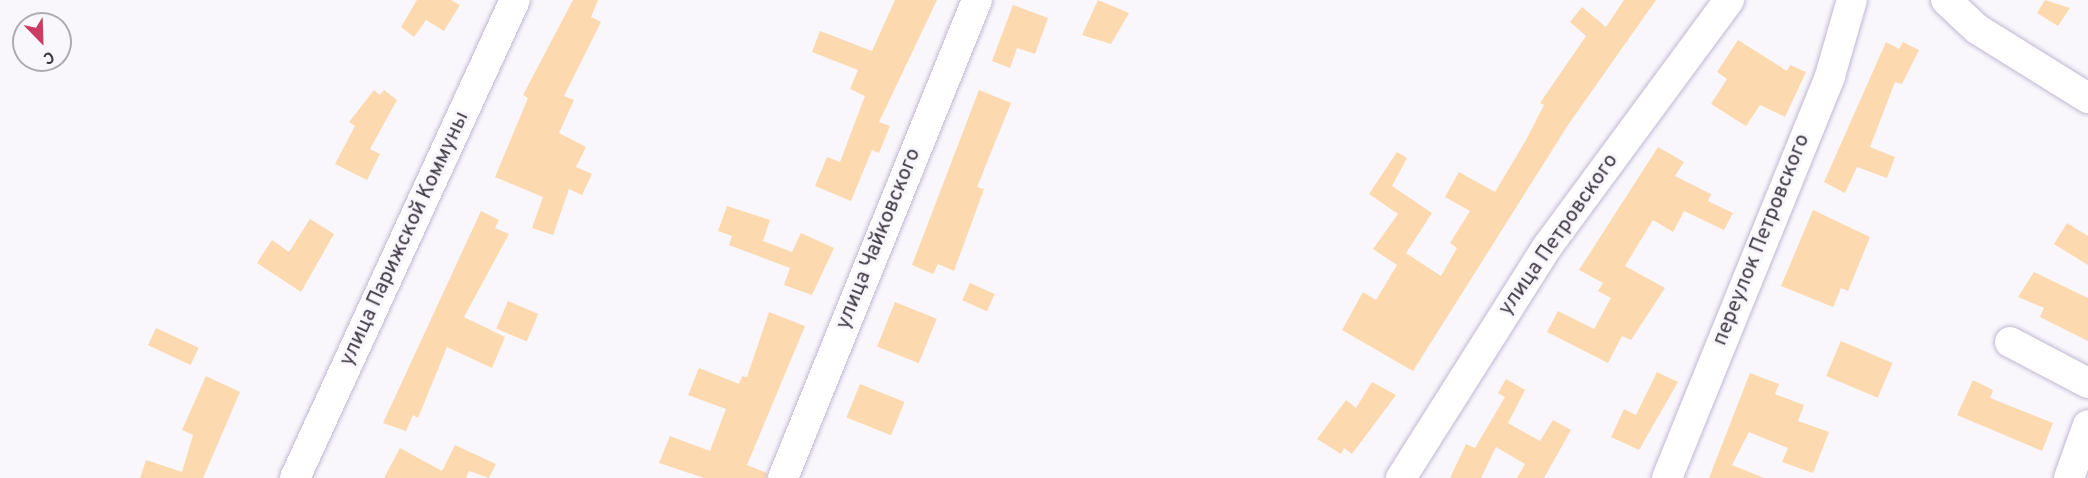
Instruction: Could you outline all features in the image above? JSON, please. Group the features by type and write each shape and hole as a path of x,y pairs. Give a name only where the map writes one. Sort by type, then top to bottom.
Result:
{"street":[{"name":"улица Парижской Коммуны","path":"295,478 515,0"},
{"name":"улица Чайковского","path":"783,478 977,0"},
{"name":"улица Петровского","path":"1401,478 1547,247 1729,0"},
{"name":"переулок Петровского","path":"1667,478 1830,76 1852,0"},
{"path":"1946,0 1977,28 2088,98"},
{"path":"2010,342 2088,383"},
{"path":"2068,478 2088,425"}],"building":[{"path":"417,0 451,0 460,5 444,31 426,20 414,37 401,27"},
{"path":"573,0 598,0 591,17 601,22 564,96 574,100 559,133 586,147 576,167 592,174 582,195 569,189 553,235 532,228 543,197 495,177 528,98 523,95"},
{"path":"895,0 937,0 879,122 890,126 879,153 872,150 851,201 815,186 827,157 840,162 865,96 850,89 858,70 812,52 820,31 872,51"},
{"path":"1098,0 1129,13 1111,44 1082,35"},
{"path":"1624,0 1656,0 1568,125 1413,371 1342,330 1363,292 1376,300 1397,265 1373,249 1398,214 1369,194 1397,152 1407,158 1392,186 1432,213 1406,253 1441,276 1457,248 1450,243 1470,211 1445,197 1459,172 1495,192 1544,105 1540,103 1586,36 1570,22 1582,7 1606,27"},
{"path":"2045,0 2070,8 2058,26 2037,13"},
{"path":"1013,5 1048,18 1035,54 1017,48 1010,68 992,61"},
{"path":"1738,40 1787,71 1790,65 1806,72 1785,117 1760,105 1746,126 1711,104 1727,79 1717,72"},
{"path":"1886,42 1899,49 1903,42 1919,50 1902,84 1895,82 1870,147 1895,157 1887,178 1857,167 1845,193 1824,182"},
{"path":"374,90 380,95 384,90 397,100 370,149 380,154 367,180 335,164 355,126 349,122"},
{"path":"979,90 1011,103 977,187 984,189 954,271 938,264 933,274 912,265"},
{"path":"1658,147 1684,162 1675,176 1711,194 1708,201 1733,213 1724,230 1684,211 1673,232 1653,220 1625,266 1665,288 1631,340 1622,336 1608,363 1547,332 1558,311 1594,329 1611,298 1598,291 1603,283 1579,270"},
{"path":"727,206 770,220 763,241 792,252 801,233 834,248 812,295 784,285 790,268 729,245 732,236 718,231"},
{"path":"1813,210 1870,237 1848,291 1841,288 1833,307 1781,286"},
{"path":"481,211 499,220 495,228 509,234 464,317 505,337 492,368 447,347 418,418 413,415 406,431 383,423"},
{"path":"310,219 334,234 301,292 257,263 272,240 289,252"},
{"path":"2067,223 2088,236 2088,265 2054,244"},
{"path":"2034,272 2088,298 2088,341 2040,317 2044,308 2018,297"},
{"path":"970,283 995,294 987,311 962,300"},
{"path":"508,301 538,314 527,342 496,329"},
{"path":"895,302 937,319 919,363 877,347"},
{"path":"769,312 805,326 747,465 767,473 766,478 704,478 659,463 670,436 710,451 726,409 688,395 699,368 739,384 742,376 747,377"},
{"path":"156,328 199,348 191,365 148,345"},
{"path":"1841,341 1893,363 1878,398 1826,376"},
{"path":"1657,372 1678,382 1639,450 1611,437 1624,409 1636,415"},
{"path":"1750,373 1779,384 1775,394 1804,405 1798,421 1829,432 1813,473 1782,462 1788,448 1749,432 1732,465 1764,478 1709,478"},
{"path":"206,376 240,392 203,478 140,478 146,460 182,472 193,435 182,430"},
{"path":"1506,379 1525,390 1508,423 1540,441 1553,420 1571,430 1544,478 1517,478 1525,464 1496,447 1481,478 1450,478 1466,444 1475,448 1505,397 1498,393"},
{"path":"1973,380 1993,390 1990,398 2053,423 2042,451 1957,415"},
{"path":"1372,382 1396,395 1352,454 1344,448 1341,454 1317,439 1346,400 1356,408"},
{"path":"860,384 905,402 891,435 847,417"},
{"path":"455,445 496,464 489,478 469,471 466,478 384,478 400,448 442,471"}]}
